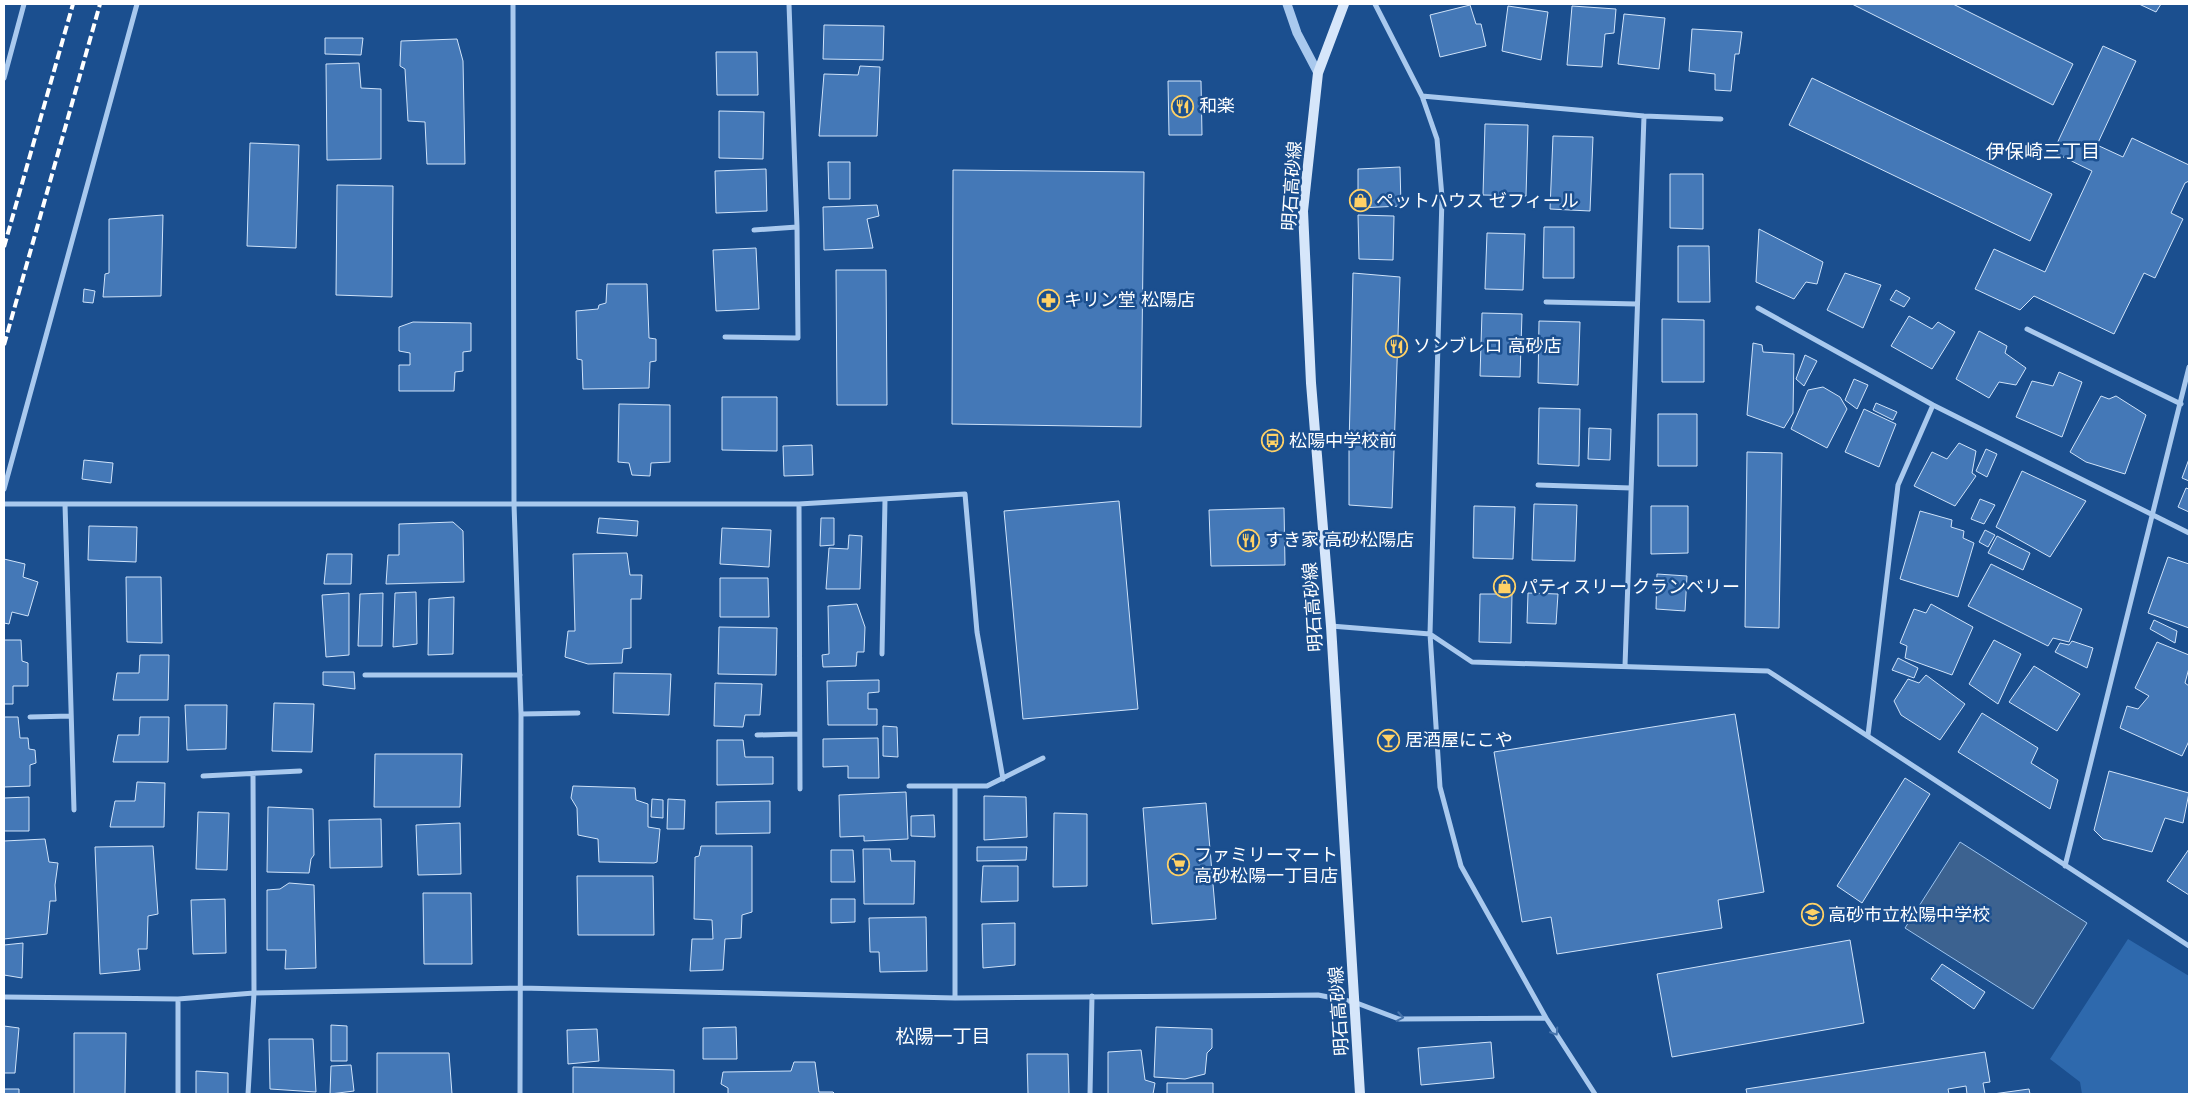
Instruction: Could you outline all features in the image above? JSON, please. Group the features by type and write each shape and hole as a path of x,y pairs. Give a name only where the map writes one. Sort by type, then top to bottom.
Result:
{"main road":[{"name":"明石高砂線","path":"1344,4 1318,73 1303,211 1311,383 1331,626 1360,1094"}],"street":[{"path":"4,78 24,4"},
{"path":"4,489 137,4"},
{"path":"513,4 514,504 521,714 520,1094"},
{"path":"725,337 798,338 797,227 789,4"},
{"path":"1287,4 1297,33 1318,73"},
{"path":"1375,4 1422,96 1437,139 1442,198 1430,634 1440,788 1461,866 1546,1018 1595,1094"},
{"path":"1422,96 1644,116 1720,119"},
{"path":"1624,666 1644,116"},
{"path":"754,230 797,227"},
{"path":"1546,302 1637,304"},
{"path":"1758,308 1933,405 2189,533"},
{"path":"2027,328 2180,404"},
{"path":"2065,866 2154,515 2189,367"},
{"path":"1868,735 1898,485 1933,405"},
{"path":"1538,485 1631,488"},
{"path":"4,504 799,504 965,494 977,632 1002,779"},
{"path":"882,654 885,500"},
{"path":"65,504 74,810"},
{"path":"799,504 800,788"},
{"path":"1331,626 1430,634 1472,662 1768,671 2189,946"},
{"path":"365,675 520,675"},
{"path":"521,714 578,713"},
{"path":"30,717 71,716"},
{"path":"757,735 799,734"},
{"path":"909,786 987,786 1043,758"},
{"path":"204,776 300,771"},
{"path":"248,1094 254,993 253,774"},
{"path":"955,786 955,998"},
{"path":"4,997 178,999 254,993 520,988 955,998 1318,995 1354,1002 1399,1019 1546,1018"},
{"path":"1090,1094 1092,996"},
{"path":"178,999 178,1094"}],"shaded area":[{"path":"1960,842 2087,923 2033,1009 1905,928"},
{"path":"2128,939 2189,976 2189,1094 2082,1094 2080,1082 2050,1059"}],"building":[{"path":"1852,4 1953,4 2073,64 2053,105"},
{"path":"2139,4 2161,4 2156,12"},
{"path":"1470,5 1476,24 1481,24 1486,46 1440,57 1430,15"},
{"path":"1508,6 1548,12 1541,60 1502,51"},
{"path":"1572,6 1616,9 1614,33 1605,34 1602,67 1567,65"},
{"path":"1624,14 1665,18 1659,69 1618,64"},
{"path":"824,25 884,26 883,60 823,59"},
{"path":"1692,29 1742,32 1739,54 1735,54 1731,91 1715,90 1715,74 1689,71"},
{"path":"325,38 363,38 361,55 325,54"},
{"path":"457,39 463,61 465,164 427,164 425,122 408,121 405,69 400,66 401,41"},
{"path":"2103,46 2136,61 2097,145 2123,157 2132,138 2189,165 2189,181 2185,183 2171,213 2183,219 2155,278 2144,273 2114,334 2034,296 2020,310 1975,289 1994,249 2045,272 2092,171 2053,152"},
{"path":"716,52 757,52 758,95 717,95"},
{"path":"359,63 361,88 381,89 381,159 327,160 326,64"},
{"path":"860,66 880,67 877,136 819,136 824,74 858,75"},
{"path":"1812,78 2052,194 2030,241 1789,125"},
{"path":"1168,81 1201,81 1202,135 1169,135"},
{"path":"719,111 764,112 763,159 719,158"},
{"path":"1485,124 1528,125 1526,196 1483,195"},
{"path":"1553,136 1593,137 1590,211 1550,209"},
{"path":"250,143 299,145 296,248 247,246"},
{"path":"828,162 850,162 850,199 829,199"},
{"path":"1400,167 1401,206 1358,208 1358,169"},
{"path":"766,169 767,211 716,213 715,171"},
{"path":"953,170 1144,172 1141,427 952,424"},
{"path":"1670,174 1703,174 1703,229 1670,228"},
{"path":"337,185 393,186 392,297 336,295"},
{"path":"877,205 879,216 867,219 873,248 824,250 823,207"},
{"path":"163,215 161,296 103,297 105,274 109,273 109,219"},
{"path":"1358,215 1394,216 1393,260 1359,259"},
{"path":"1544,227 1574,227 1574,278 1543,278"},
{"path":"1759,229 1823,262 1817,284 1806,282 1794,299 1756,282"},
{"path":"1487,233 1525,234 1523,290 1485,289"},
{"path":"1678,246 1709,246 1710,302 1678,302"},
{"path":"756,248 759,309 716,311 713,250"},
{"path":"836,270 886,270 887,405 837,405"},
{"path":"1353,273 1400,277 1392,508 1349,505"},
{"path":"1845,273 1881,285 1863,328 1827,310"},
{"path":"607,284 647,284 649,338 656,339 656,361 650,362 649,388 583,389 582,360 577,359 576,311 598,309 599,305 606,303"},
{"path":"84,289 95,291 93,303 83,302"},
{"path":"1896,290 1910,298 1904,307 1890,300"},
{"path":"1482,313 1522,314 1520,377 1480,376"},
{"path":"1909,316 1932,329 1938,322 1955,332 1932,369 1891,346"},
{"path":"1662,319 1704,320 1704,382 1662,382"},
{"path":"1539,321 1580,322 1578,385 1538,383"},
{"path":"413,322 471,323 471,351 463,352 463,371 455,372 454,391 399,391 399,365 410,365 410,353 399,351 399,327"},
{"path":"1979,331 2007,346 2005,353 2026,368 2016,385 1999,382 1989,398 1956,379"},
{"path":"1753,343 1762,345 1763,352 1794,354 1793,413 1784,428 1747,415"},
{"path":"1805,355 1817,361 1804,386 1796,379"},
{"path":"2059,372 2082,382 2062,437 2016,417 2032,381 2053,386"},
{"path":"1854,379 1868,385 1857,409 1845,400"},
{"path":"1823,387 1840,397 1847,409 1827,448 1791,429 1808,390"},
{"path":"2101,396 2109,399 2116,396 2146,415 2125,474 2086,462 2070,452"},
{"path":"722,397 777,397 777,451 722,450"},
{"path":"1876,403 1897,412 1893,420 1873,410"},
{"path":"619,404 670,405 670,462 651,463 650,476 632,475 629,463 618,462"},
{"path":"1539,408 1580,409 1579,466 1538,464"},
{"path":"1864,409 1896,424 1879,467 1845,452"},
{"path":"1658,414 1697,414 1697,466 1658,466"},
{"path":"1589,428 1611,429 1610,460 1588,459"},
{"path":"1959,443 1976,451 1972,473 1976,476 1955,506 1914,486 1932,452 1947,459"},
{"path":"812,445 813,475 784,476 783,446"},
{"path":"1986,449 1997,454 1987,477 1976,471"},
{"path":"1747,452 1782,453 1779,628 1745,627"},
{"path":"2189,459 2189,481 2182,478"},
{"path":"84,460 113,463 111,483 82,479"},
{"path":"2022,471 2086,501 2050,557 1996,527"},
{"path":"2186,488 2189,489 2189,512 2178,507"},
{"path":"1980,499 1995,505 1984,524 1971,519"},
{"path":"1119,501 1138,709 1023,719 1004,511"},
{"path":"1534,504 1577,505 1575,561 1532,560"},
{"path":"1474,506 1515,507 1513,559 1473,558"},
{"path":"1651,506 1688,506 1688,553 1651,554"},
{"path":"1284,508 1285,565 1211,566 1209,510"},
{"path":"1920,511 1952,520 1951,527 1964,531 1963,538 1974,543 1958,597 1900,579"},
{"path":"599,518 638,521 637,536 597,533"},
{"path":"821,518 834,518 834,545 820,546"},
{"path":"453,522 463,531 464,582 386,584 388,555 399,555 399,524"},
{"path":"89,526 137,527 136,562 88,560"},
{"path":"722,528 771,530 769,567 720,564"},
{"path":"1985,530 1995,535 1988,547 1979,542"},
{"path":"849,535 862,536 860,589 826,589 829,548 848,549"},
{"path":"1997,536 2030,553 2023,570 1988,553"},
{"path":"627,553 630,575 642,575 641,599 631,599 631,648 623,649 622,663 588,664 565,657 568,631 575,631 573,554"},
{"path":"327,554 352,554 351,584 324,584"},
{"path":"2168,557 2189,564 2189,628 2148,613"},
{"path":"4,559 25,564 23,577 38,582 28,616 12,612 9,624 4,623"},
{"path":"1991,564 2082,609 2069,642 2053,638 2048,646 1968,606"},
{"path":"1657,574 1687,576 1685,611 1656,609"},
{"path":"126,577 161,577 162,643 127,642"},
{"path":"720,578 768,578 769,617 720,617"},
{"path":"416,592 417,644 393,647 395,593"},
{"path":"349,593 349,655 326,657 322,595"},
{"path":"383,593 382,646 358,646 360,594"},
{"path":"1528,593 1558,594 1556,624 1527,623"},
{"path":"1480,594 1512,594 1511,643 1479,642"},
{"path":"454,597 453,654 428,655 429,599"},
{"path":"857,604 865,627 864,652 857,652 856,666 823,667 822,655 829,654 828,606"},
{"path":"1931,604 1973,627 1952,675 1905,658 1907,646 1900,643 1914,609 1926,613"},
{"path":"2154,620 2177,631 2175,643 2150,629"},
{"path":"719,627 777,628 776,675 718,674"},
{"path":"4,640 21,640 22,661 28,663 28,686 13,686 13,704 4,704"},
{"path":"1994,640 2021,654 1998,704 1969,684"},
{"path":"2072,641 2093,648 2087,668 2055,652 2060,643 2069,645"},
{"path":"2157,642 2189,655 2189,668 2185,683 2189,686 2189,741 2182,756 2120,728 2127,706 2138,709 2149,696 2135,688"},
{"path":"140,655 169,655 168,700 113,700 117,673 139,673"},
{"path":"1898,658 1918,668 1914,678 1892,670"},
{"path":"2034,666 2080,694 2057,731 2009,702"},
{"path":"323,672 354,672 355,689 323,685"},
{"path":"614,673 671,674 669,715 613,713"},
{"path":"1926,675 1965,704 1940,740 1901,715 1894,701 1908,679 1919,683"},
{"path":"879,680 879,692 868,693 868,709 877,709 877,725 828,725 827,681"},
{"path":"715,683 762,684 760,715 745,715 743,727 714,726"},
{"path":"274,703 314,704 312,752 272,751"},
{"path":"185,705 227,705 226,749 187,750"},
{"path":"1982,713 2038,748 2031,763 2058,780 2050,809 1958,752"},
{"path":"1735,714 1764,892 1718,900 1722,928 1557,954 1551,917 1522,922 1494,752"},
{"path":"4,717 18,717 20,738 28,738 29,749 35,750 36,763 30,765 30,786 4,787"},
{"path":"140,717 169,717 168,762 113,762 118,735 139,735"},
{"path":"883,726 897,727 898,757 883,756"},
{"path":"878,738 879,778 848,778 848,766 823,767 823,739"},
{"path":"717,740 743,740 745,757 773,757 773,784 717,785"},
{"path":"375,754 462,754 460,807 374,807"},
{"path":"2109,771 2189,793 2183,823 2165,818 2152,852 2103,839 2094,830"},
{"path":"1905,778 1930,794 1862,903 1837,886"},
{"path":"137,782 165,783 164,827 110,827 115,801 135,801"},
{"path":"573,786 635,788 636,800 648,804 648,827 660,829 657,862 599,862 598,839 578,835 577,808 571,798"},
{"path":"906,792 908,839 864,841 864,836 840,837 839,795"},
{"path":"984,796 1026,797 1027,837 984,840"},
{"path":"29,797 29,831 4,831 4,798"},
{"path":"652,799 663,800 663,818 651,817"},
{"path":"668,799 685,800 684,829 667,829"},
{"path":"770,801 770,833 716,834 716,802"},
{"path":"1206,803 1216,919 1152,924 1143,808"},
{"path":"268,807 313,809 314,855 311,859 309,873 267,872"},
{"path":"198,812 229,813 227,870 196,869"},
{"path":"1054,813 1087,814 1087,886 1053,887"},
{"path":"934,815 935,837 911,836 911,816"},
{"path":"381,819 382,867 330,868 329,820"},
{"path":"460,823 461,874 418,875 416,825"},
{"path":"45,839 49,862 58,863 55,885 56,901 50,901 47,934 4,939 4,841"},
{"path":"153,846 158,914 148,916 147,949 138,949 140,970 100,974 95,847"},
{"path":"701,846 752,846 752,912 742,915 741,938 725,939 723,970 690,971 692,939 713,939 712,920 694,919 695,857 699,856"},
{"path":"977,847 1027,847 1026,860 977,861"},
{"path":"863,849 890,849 891,861 915,861 914,904 864,904"},
{"path":"2189,849 2189,895 2167,881"},
{"path":"831,850 853,850 855,882 831,882"},
{"path":"983,866 1018,866 1018,901 981,902"},
{"path":"577,876 653,876 654,935 578,935"},
{"path":"289,883 314,885 316,968 285,969 286,950 267,950 267,890 280,889"},
{"path":"423,893 471,893 472,964 424,964"},
{"path":"225,899 226,953 193,954 191,900"},
{"path":"831,899 855,899 855,922 831,923"},
{"path":"926,917 927,971 880,972 879,952 870,952 869,918"},
{"path":"1015,923 1015,965 983,968 982,924"},
{"path":"1850,940 1864,1023 1672,1057 1657,974"},
{"path":"23,943 22,978 4,975 4,945"},
{"path":"1942,964 1985,992 1974,1009 1931,979"},
{"path":"331,1025 347,1026 347,1061 331,1061"},
{"path":"4,1026 19,1028 15,1073 4,1073"},
{"path":"736,1027 737,1059 703,1059 703,1028"},
{"path":"1156,1027 1212,1029 1212,1048 1207,1053 1205,1074 1185,1079 1154,1077"},
{"path":"597,1029 599,1061 568,1064 567,1030"},
{"path":"74,1033 126,1033 125,1094 74,1094"},
{"path":"269,1039 313,1039 316,1092 270,1089"},
{"path":"1491,1042 1494,1078 1421,1085 1418,1048"},
{"path":"1141,1050 1145,1080 1155,1083 1153,1094 1108,1094 1108,1052"},
{"path":"1985,1052 1990,1082 1983,1083 1985,1094 1967,1094 1966,1086 1948,1089 1949,1094 1747,1094 1746,1089"},
{"path":"377,1053 449,1053 452,1094 377,1094"},
{"path":"1027,1054 1068,1054 1069,1094 1028,1094"},
{"path":"794,1062 815,1062 819,1092 833,1092 835,1094 728,1094 728,1088 721,1084 723,1072 791,1071"},
{"path":"351,1065 354,1091 330,1094 331,1066"},
{"path":"573,1067 674,1070 674,1094 573,1094"},
{"path":"196,1071 228,1073 228,1094 196,1094"},
{"path":"1167,1083 1213,1083 1213,1094 1167,1094"},
{"path":"4,1089 19,1089 19,1094 4,1094"},
{"path":"2029,1089 2030,1094 1993,1094"}],"railway":[{"path":"4,247 73,4"},
{"path":"4,345 100,4"}],"place":[{"name":"和楽","path":"1183,106"},
{"name":"ペットハウス ゼフィール","path":"1360,201"},
{"name":"キリン堂 松陽店","path":"1048,300"},
{"name":"ソンブレロ 高砂店","path":"1397,346"},
{"name":"松陽中学校前","path":"1273,441"},
{"name":"すき家 高砂松陽店","path":"1249,540"},
{"name":"パティスリー クランベリー","path":"1504,587"},
{"name":"居酒屋にこや","path":"1389,740"},
{"name":"ファミリーマート 高砂松陽一丁目店","path":"1178,865"},
{"name":"高砂市立松陽中学校","path":"1812,915"}],"district":[{"name":"伊保崎三丁目","path":"2043,151"},
{"name":"松陽一丁目","path":"943,1036"}]}
